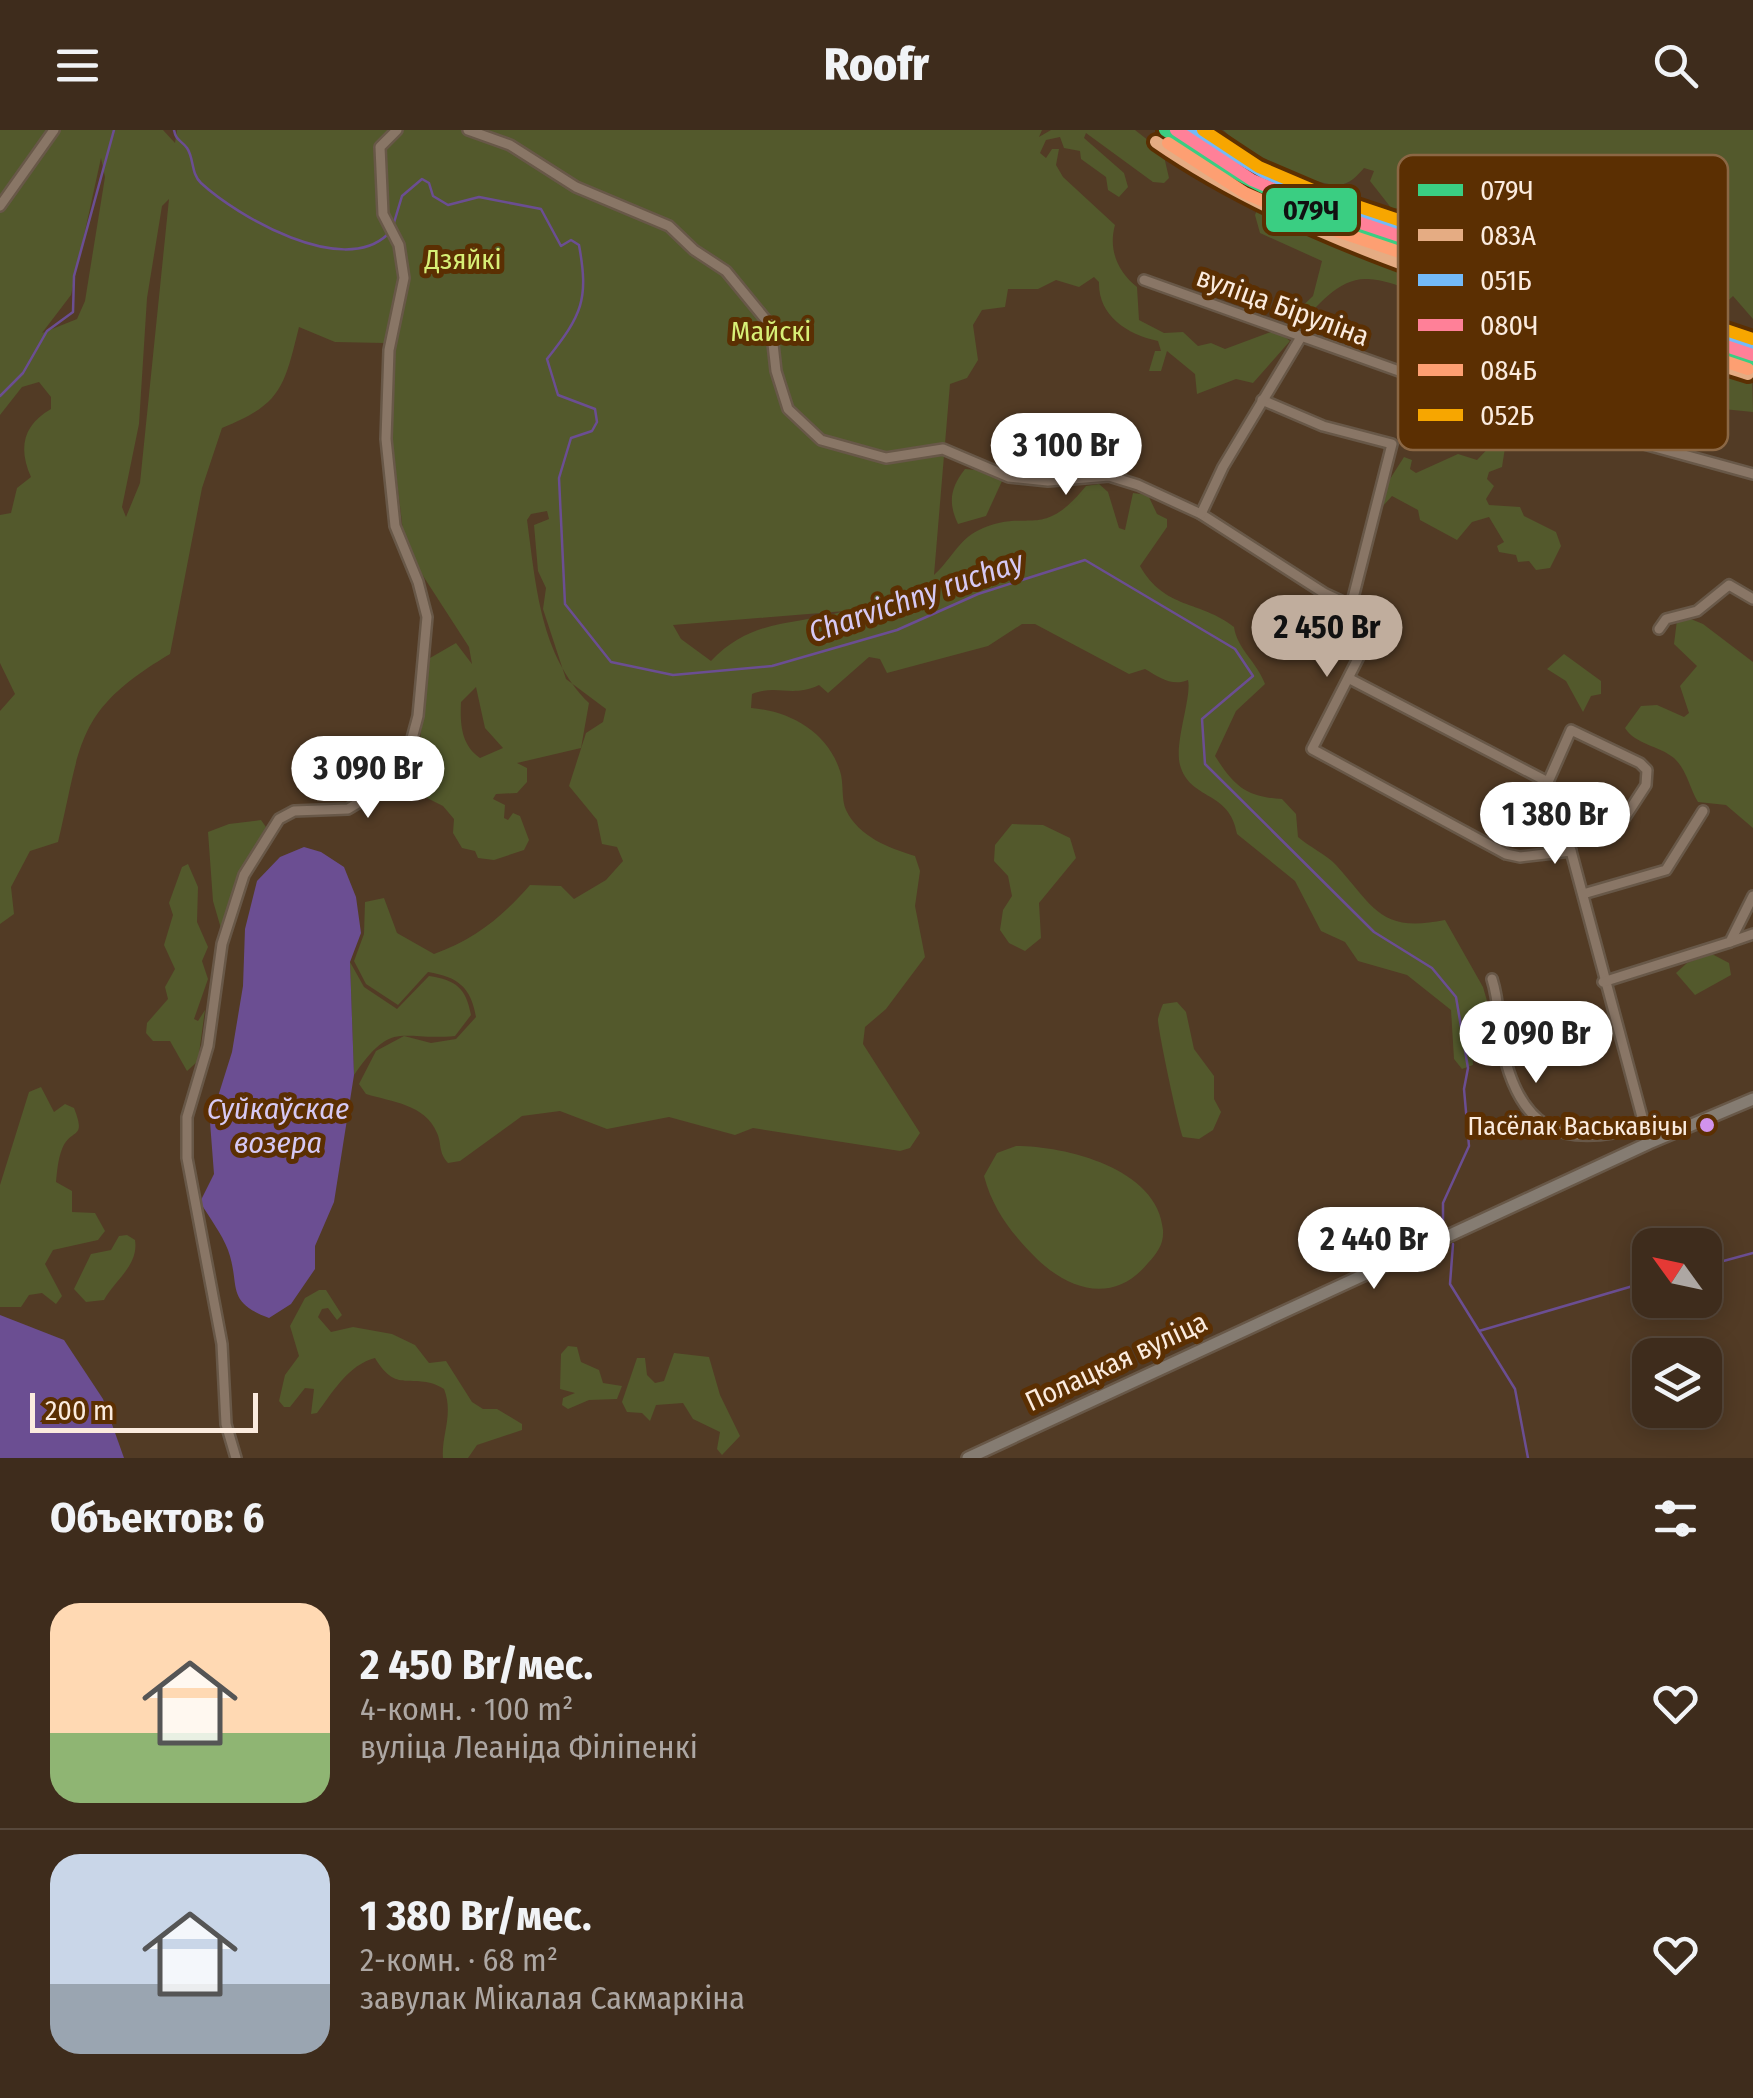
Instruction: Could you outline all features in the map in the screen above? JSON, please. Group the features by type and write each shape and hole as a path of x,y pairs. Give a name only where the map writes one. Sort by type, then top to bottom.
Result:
{"main road":[{"name":"Полацкая вуліца","path":"968,1458 987,1454 1340,1284 1649,1142 1753,1099"}],"street":[{"path":"0,206 54,130"},
{"path":"236,1458 226,1424 222,1344 186,1158 188,1117 208,1046 222,944 244,876 280,819 294,812 348,809 391,783 407,758 418,716 427,617 418,582 394,526 386,438 389,350 404,278 399,245 383,214 380,147 397,130"},
{"path":"468,130 510,145 576,187 669,226 694,250 726,271 771,326 776,371 788,409 821,440 886,458 943,448 1009,477 1048,481 1109,476 1201,514 1365,612 1373,624 1350,679 1312,749 1506,854 1520,857 1571,851"},
{"name":"вуліца Біруліна","path":"1144,280 1276,324 1301,337 1398,371"},
{"path":"1201,514 1301,337"},
{"path":"1262,400 1323,426 1392,444 1351,606"},
{"name":"вуліца Біруліна","path":"1665,450 1753,474"},
{"path":"1659,629 1666,619 1697,611 1729,585 1753,599"},
{"path":"1350,679 1548,782"},
{"path":"1620,825 1646,785 1648,770 1571,730 1548,782 1571,851 1649,1142"},
{"path":"1583,894 1666,870 1703,811"},
{"path":"1730,942 1753,896"},
{"path":"1604,982 1753,934"},
{"path":"1492,979 1501,1008 1500,1034 1506,1066 1526,1112 1551,1127 1590,1138 1644,1125"}],"green space":[{"path":"0,130 163,130 175,143 177,130 1042,130 1039,137 1051,130 1135,130 1163,152 1169,178 1164,183 1153,182 1086,133 1084,138 1124,173 1128,187 1119,197 1108,190 1106,177 1081,159 1080,151 1064,148 1060,137 1046,140 1040,153 1046,158 1052,149 1059,149 1056,165 1063,177 1115,225 1114,252 1120,267 1137,287 1139,320 1164,333 1183,332 1198,346 1211,343 1225,349 1276,330 1290,341 1253,383 1236,379 1197,394 1195,374 1167,351 1161,371 1149,371 1155,351 1161,351 1158,341 1116,321 1103,304 1099,282 1094,277 1079,287 1056,280 1038,289 1008,289 1005,307 982,310 973,325 978,360 967,378 950,384 934,575 977,531 1009,521 1044,519 1070,504 1086,486 1099,484 1108,492 1119,528 1125,530 1133,493 1148,495 1157,514 1167,519 1167,527 1140,566 1172,598 1234,627 1265,684 1236,711 1215,756 1242,788 1259,796 1282,799 1296,814 1298,837 1332,861 1381,914 1406,923 1445,920 1483,987 1490,1011 1472,1042 1473,1065 1462,1069 1454,1059 1451,1010 1407,975 1358,961 1345,942 1321,931 1295,881 1237,834 1227,810 1185,776 1179,756 1188,680 1171,682 1145,669 1129,674 1035,624 1022,624 988,646 887,673 880,659 869,657 828,693 819,685 752,694 751,708 792,719 826,745 840,771 846,810 859,827 885,845 915,856 920,871 915,906 925,957 886,1009 865,1027 863,1044 920,1133 910,1148 900,1151 753,1128 735,1135 669,1117 607,1129 560,1111 522,1116 460,1161 448,1163 432,1123 407,1106 366,1094 359,1084 376,1051 404,1036 431,1043 456,1039 476,1017 474,1007 461,985 438,974 428,972 398,1005 366,984 354,961 364,934 365,902 384,898 397,933 434,954 487,926 530,885 561,886 574,899 606,880 623,861 617,847 602,844 597,820 569,786 586,733 603,722 606,709 573,684 589,703 581,748 517,763 527,768 527,782 517,793 496,794 493,799 505,805 504,818 508,820 513,813 520,816 529,840 524,850 494,860 478,858 475,851 462,848 453,833 454,819 443,806 427,798 418,755 430,658 456,643 472,664 469,647 405,548 393,448 393,357 385,343 335,342 299,327 277,391 257,411 222,428 202,488 170,654 115,693 99,712 79,754 58,842 30,851 11,887 14,914 0,924 0,711 15,694 0,663 0,515 11,513 17,488 31,477 25,456 26,438 34,422 51,409 51,397 39,382 22,387 0,415","holes":["101,158 105,177 85,301 77,319 42,333 71,295","169,199 140,483 126,517 122,507 139,424 147,298 162,206","547,511 549,519 534,525 538,571 546,588 543,609 562,667 543,618 527,520 531,514","845,611 757,630 726,647 711,661 681,639 673,625","476,687 485,728 503,748 480,758 474,753 463,733 461,702"]},
{"path":"1223,130 1753,130 1753,319 1733,296 1728,301 1728,155 1398,155 1398,208 1392,209 1370,181 1374,171 1364,168 1346,183 1326,183 1277,165"},
{"path":"1259,205 1345,241 1391,252 1398,270 1398,286 1368,279 1348,283 1321,302 1301,325 1290,318 1313,296 1322,261 1260,233 1255,215"},
{"path":"1728,372 1752,374 1753,412 1728,410"},
{"path":"1487,450 1505,450 1502,467 1489,472 1487,479 1494,486 1486,499 1489,505 1520,507 1524,516 1556,532 1561,546 1550,568 1536,570 1529,561 1518,562 1516,555 1499,552 1497,546 1504,542 1489,517 1472,522 1457,540 1420,520 1418,510 1392,496 1383,506 1388,482 1404,457 1412,460 1410,469 1416,473 1458,454 1477,460"},
{"path":"965,469 987,471 1002,481 986,516 958,524 952,496"},
{"path":"1686,617 1703,624 1753,662 1753,828 1726,805 1698,802 1674,758 1635,738 1625,728 1641,706 1657,705 1684,717 1689,713 1680,686 1697,666 1674,644 1677,620"},
{"path":"1564,654 1601,681 1601,694 1591,696 1583,712 1566,681 1547,669"},
{"path":"261,820 266,827 241,875 222,932 213,901 208,832 229,824"},
{"path":"1012,824 1043,825 1070,838 1076,858 1039,903 1041,938 1025,951 1009,943 1000,930 1003,910 1012,896 1008,876 994,861 995,845"},
{"path":"188,864 198,887 197,922 208,947 202,961 208,979 194,1019 198,1021 205,1010 198,1061 187,1071 170,1041 153,1041 146,1033 147,1023 168,999 165,987 175,969 164,945 173,915 169,903 182,867"},
{"path":"1712,954 1729,963 1731,975 1695,995 1676,973 1687,963"},
{"path":"350,962 364,987 397,1009 429,976 458,987 471,1015 455,1036 388,1039 354,1075"},
{"path":"1177,1002 1186,1012 1194,1049 1214,1076 1214,1099 1221,1112 1213,1130 1199,1139 1183,1137 1159,1026 1163,1004"},
{"path":"41,1087 54,1112 65,1104 74,1108 79,1125 62,1149 56,1182 72,1191 72,1212 95,1213 105,1231 98,1240 53,1250 45,1264 62,1296 56,1304 42,1293 29,1295 21,1307 0,1307 0,1185 29,1092"},
{"path":"1016,1146 1083,1156 1127,1176 1145,1191 1157,1209 1163,1235 1154,1256 1135,1276 1107,1288 1078,1285 1050,1270 1004,1221 984,1176 997,1153"},
{"path":"119,1236 135,1240 130,1265 104,1300 86,1302 74,1289 91,1254 111,1250"},
{"path":"326,1290 342,1315 337,1320 328,1308 322,1309 318,1317 331,1332 353,1327 392,1334 415,1345 429,1363 446,1361 472,1402 483,1409 497,1409 522,1424 522,1430 477,1445 468,1458 443,1458 448,1416 444,1389 391,1377 375,1358 349,1373 317,1413 311,1414 314,1389 305,1388 290,1407 284,1407 279,1401 285,1375 299,1356 290,1326 305,1298"},
{"path":"568,1346 577,1347 581,1362 599,1370 603,1383 622,1386 617,1399 589,1400 568,1409 562,1405 563,1398 575,1393 560,1389 561,1354"},
{"path":"674,1353 709,1357 720,1395 740,1436 722,1455 717,1449 720,1432 693,1419 683,1403 656,1405 650,1421 642,1413 627,1412 622,1402 637,1358 645,1358 647,1375 655,1383 664,1381"}],"water":[{"name":"Суйкаўскае возера","path":"304,847 321,852 344,867 356,897 361,933 350,962 354,1075 334,1202 315,1246 315,1269 291,1304 269,1318 240,1299 228,1250 200,1202 214,1174 210,1122 232,1052 243,986 245,929 257,881 280,857"},
{"path":"0,1315 64,1340 103,1399 124,1458 0,1458"}],"waterway":[{"name":"Charvichny ruchay","path":"0,396 23,373 47,331 73,312 74,276 114,130"},
{"name":"Charvichny ruchay","path":"174,130 189,152 201,183 264,225 291,238 344,249 368,246 387,235"},
{"name":"Charvichny ruchay","path":"393,226 402,196 422,179 429,183 433,196 448,205 479,197 541,209 561,246 571,240 579,245 583,280 580,306 547,359 558,395 595,409 597,422 592,431 571,438 559,478 565,604 611,662 673,675 772,666 897,630 978,594 1085,560 1235,649 1253,676 1202,719 1205,764 1374,932 1432,968 1456,997 1468,1068 1464,1089 1469,1146 1443,1203 1443,1222"},
{"path":"1453,1244 1450,1284 1515,1389 1528,1458"},
{"path":"1722,1261 1753,1253"},
{"path":"1479,1331 1632,1286"}],"transit line":[{"name":"079Ч","path":"1165,130 1230,170 1299,205 1398,245"},
{"name":"080Ч","path":"1176,130 1252,180 1322,210 1398,236"},
{"name":"051Б","path":"1191,130 1265,173 1398,227"},
{"name":"052Б","path":"1203,130 1259,167 1398,220"},
{"name":"083А","path":"1156,142 1221,182 1292,218 1398,262"},
{"name":"084Б","path":"1168,143 1245,193 1316,224 1398,252"},
{"name":"052Б","path":"1728,331 1753,339"},
{"name":"051Б","path":"1728,336 1753,344"},
{"name":"080Ч","path":"1728,347 1753,355"},
{"name":"079Ч","path":"1728,352 1753,360"},
{"name":"084Б","path":"1728,362 1748,369"},
{"name":"083А","path":"1728,368 1748,374"}],"place":[{"name":"Пасёлак Васькавічы","path":"1707,1125"}],"park label":[{"name":"Дзяйкі","path":"463,259"},
{"name":"Майскі","path":"771,331"}]}
